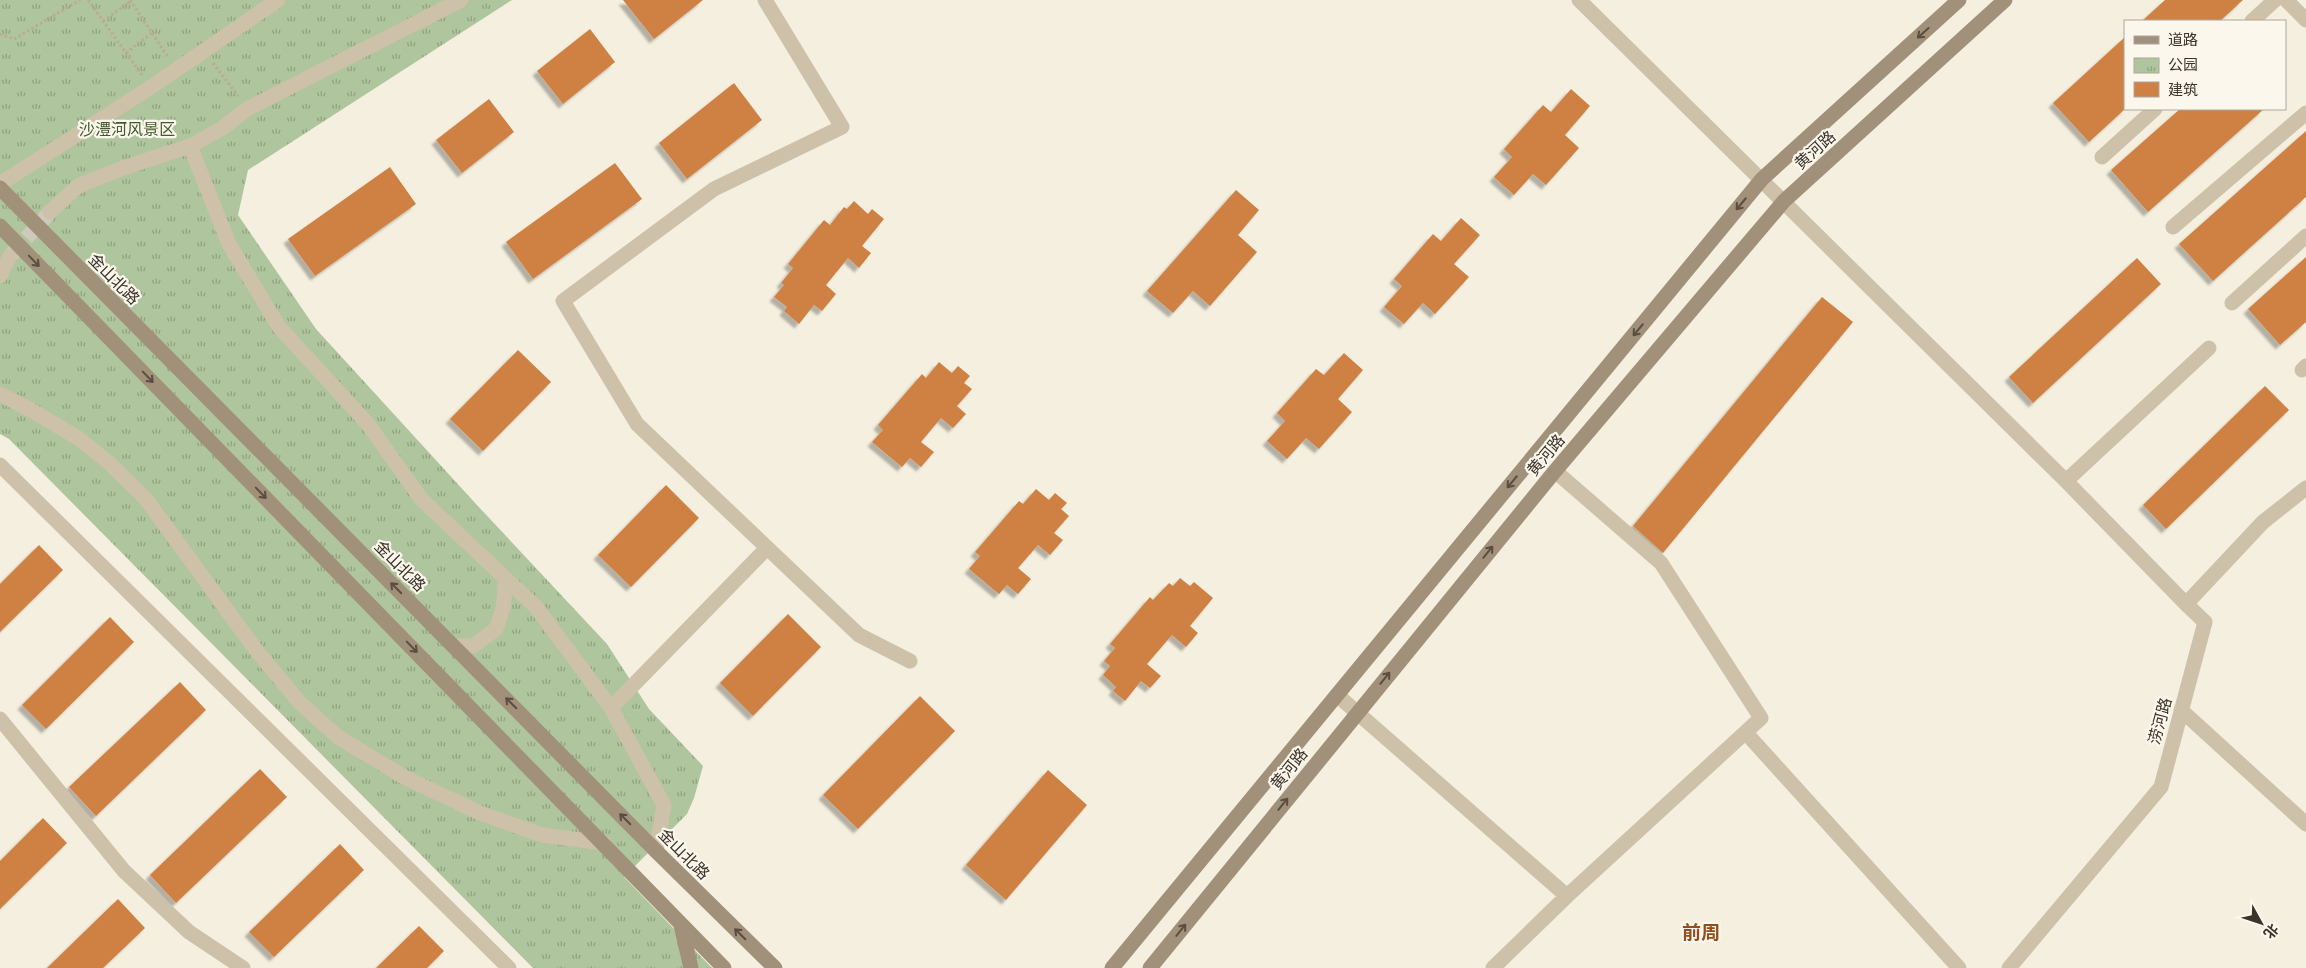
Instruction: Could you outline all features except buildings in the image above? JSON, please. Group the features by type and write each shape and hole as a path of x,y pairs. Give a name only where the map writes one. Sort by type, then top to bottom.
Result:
{"main road":[{"name":"黄河路","path":"1112,968 1762,179 1959,0"},
{"name":"黄河路","path":"1150,968 1555,472 1784,201 2005,0"},
{"name":"金山北路","path":"0,188 656,851 775,968"},
{"path":"0,226 724,968"},
{"path":"680,924 692,968"}],"street":[{"path":"0,184 151,87 278,0"},
{"path":"50,212 78,186 123,168 190,146 222,129 247,109 461,0"},
{"path":"765,0 842,127 714,189 564,301 637,424 766,549 859,635 910,661"},
{"path":"1579,0 2066,481 2186,604 2262,522 2306,488"},
{"path":"2253,20 2275,0"},
{"path":"2286,0 2306,20"},
{"path":"2102,157 2155,110"},
{"path":"2173,227 2306,113"},
{"path":"190,146 229,244 279,327 367,423 422,500 536,607 611,708 664,805 656,851"},
{"path":"2232,303 2306,236"},
{"path":"0,276 10,256"},
{"path":"2066,481 2209,348"},
{"path":"0,394 78,438 108,462 146,499 256,650 300,703 338,736 404,778 480,813 542,835 604,843"},
{"path":"0,465 509,968"},
{"path":"1493,968 1567,896 1762,718 1660,563 1555,472"},
{"path":"611,708 766,549"},
{"path":"454,646 474,646 496,629 503,608 506,579"},
{"name":"涝河路","path":"2009,968 2161,787 2205,622 2186,604"},
{"path":"1337,695 1567,896"},
{"path":"2181,710 2306,824"},
{"path":"0,719 124,871 189,932 243,968"},
{"path":"1746,733 1959,968"}],"path":[{"path":"0,34 14,39 75,1 80,0"},
{"path":"88,0 151,87"},
{"path":"103,21 130,1 176,70"},
{"path":"126,52 152,33"},
{"path":"204,51 247,109"}],"green space":[{"name":"沙澧河风景区","path":"0,0 512,0 248,170 238,215 316,329 607,644 649,709 703,766 694,798 687,814 624,877 712,968 533,968 9,439 0,434"}],"tunnel":[{"path":"11,255 50,212"}],"district":[{"name":"前周","path":"1701,932"}]}
